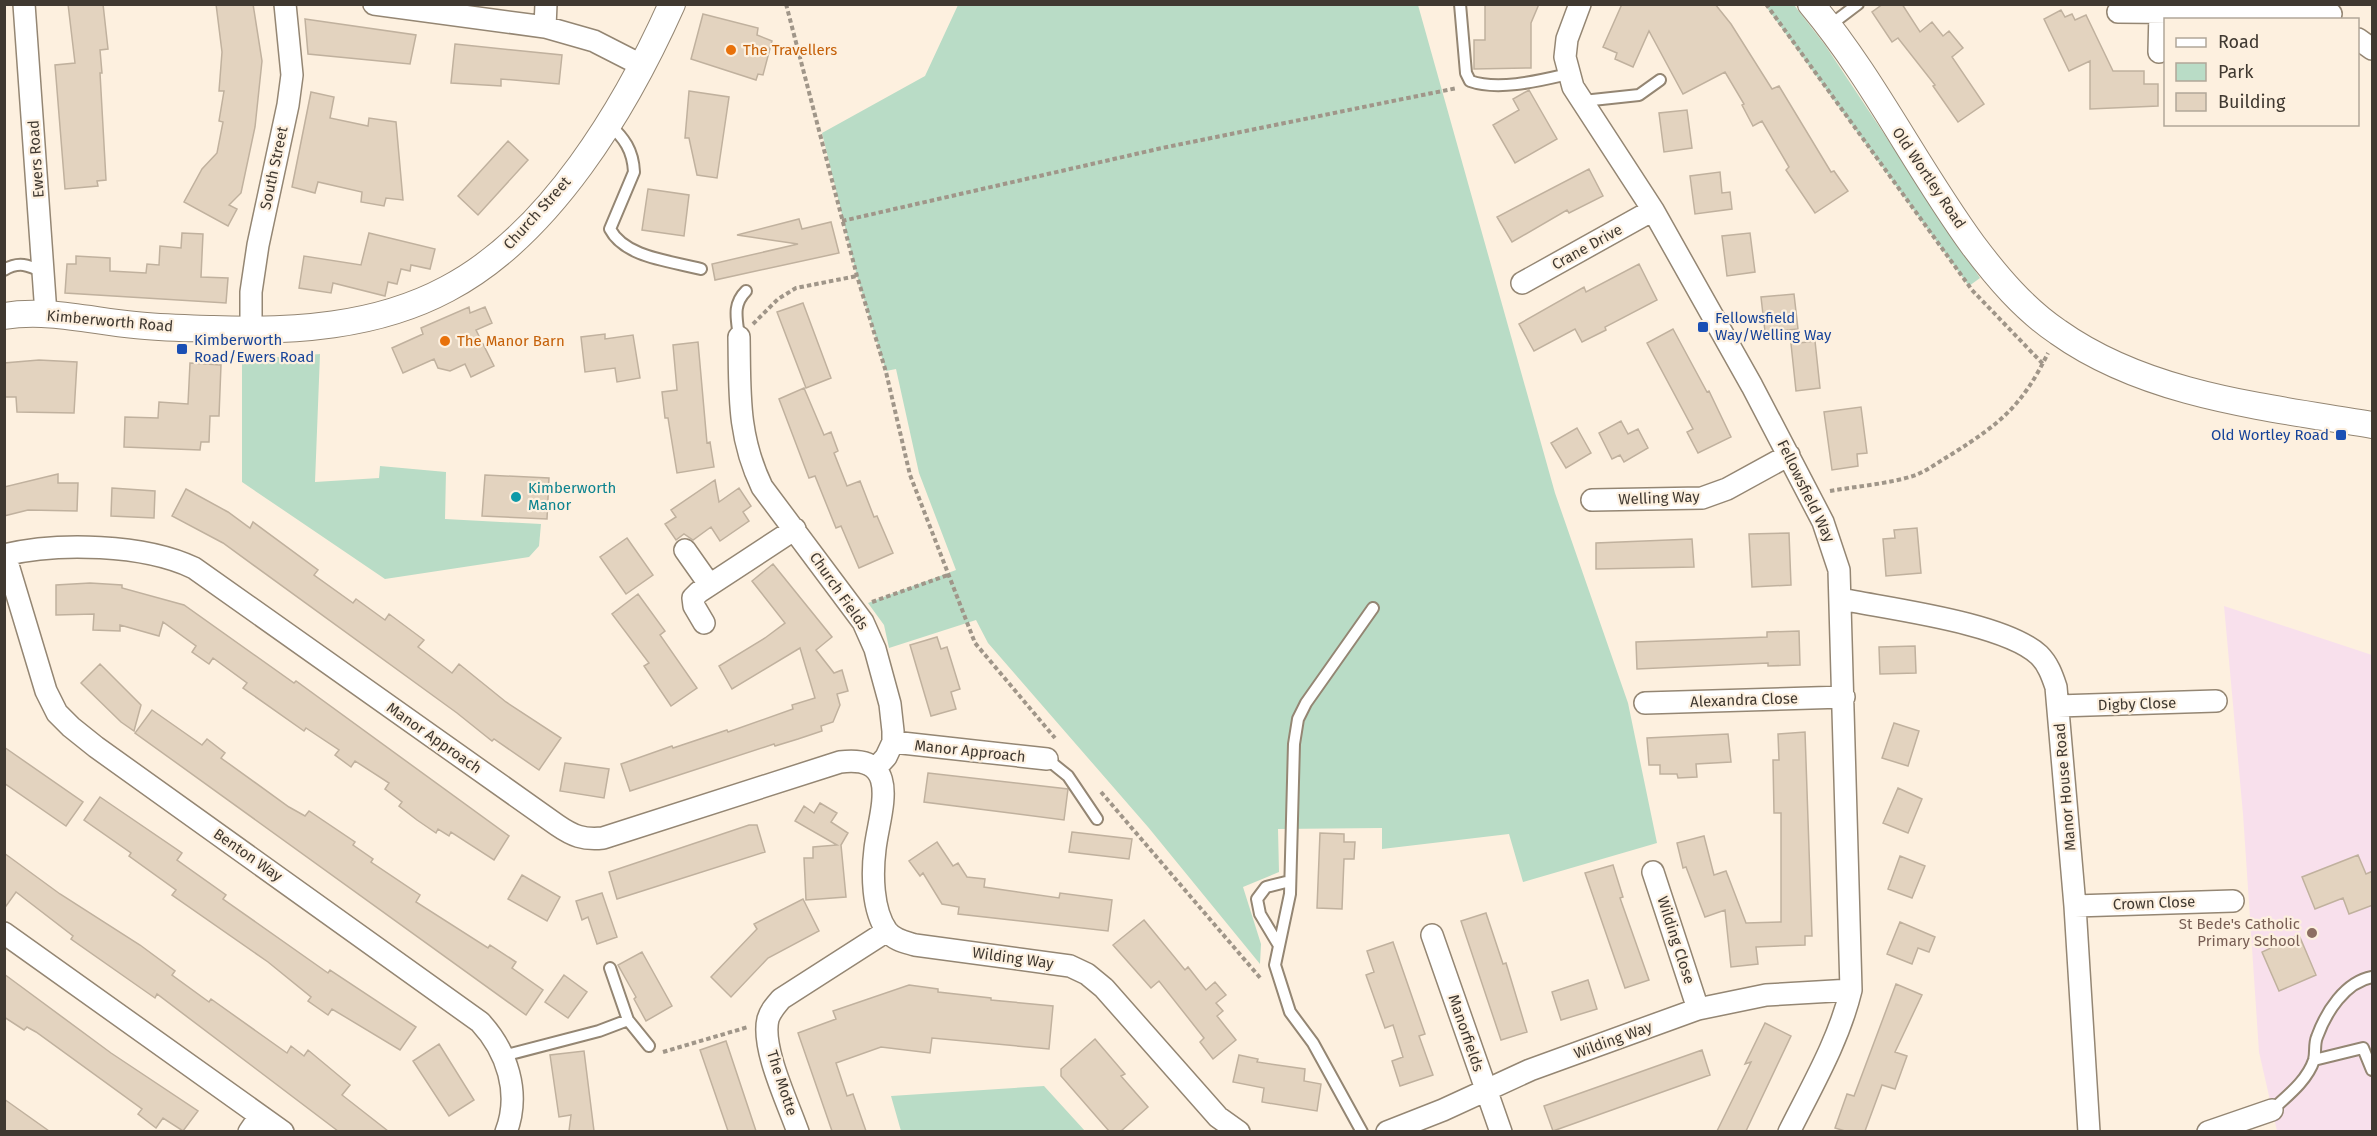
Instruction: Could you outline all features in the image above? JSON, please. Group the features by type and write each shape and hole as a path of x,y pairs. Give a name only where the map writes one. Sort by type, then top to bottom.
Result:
{"street":[{"name":"Ewers Road","path":"24,4 45,273 46,314"},
{"name":"South Street","path":"251,331 251,292 258,245 288,105 292,75 285,4"},
{"path":"374,4 545,27 594,41 643,66"},
{"path":"545,27 546,4"},
{"name":"Church Street","path":"251,331 318,327 363,319 406,307 447,290 480,269 513,242 577,168 608,124 643,66 672,4"},
{"name":"Fellowsfield Way","path":"1580,4 1567,39 1565,57 1568,74 1653,210 1788,455 1809,494 1833,548 1839,570 1851,990 1846,1012 1830,1051 1789,1131"},
{"name":"Old Wortley Road","path":"1811,4 1972,243 2027,308 2059,333 2133,372 2184,389 2373,425"},
{"path":"2118,12 2332,12"},
{"path":"2159,52 2160,12"},
{"path":"2359,40 2373,49"},
{"name":"Crane Drive","path":"1522,284 1653,210"},
{"name":"Kimberworth Road","path":"4,316 46,314 136,326 251,331"},
{"name":"Church Fields","path":"740,337 740,406 745,444 762,487 863,622 875,649 890,704 893,742"},
{"name":"Welling Way","path":"1592,500 1702,498 1727,489 1788,455"},
{"path":"704,623 694,606 693,598 709,584 795,529"},
{"name":"Manor Approach","path":"5,555 40,548 84,547 176,560 194,568 557,825 573,836 587,840 603,838 840,762 864,762 875,769"},
{"path":"685,550 709,584"},
{"name":"Benton Way","path":"5,555 46,691 57,713 71,728 453,1000 486,1028 503,1056 510,1076 512,1102 506,1131"},
{"name":"Manor House Road","path":"1841,599 1989,629 2017,640 2039,655 2051,670 2058,706 2075,906 2089,1131"},
{"name":"Alexandra Close","path":"1645,703 1844,697"},
{"name":"Digby Close","path":"2058,706 2216,701"},
{"path":"767,1027 771,1010 781,999 887,931 880,917 874,877 875,849 884,791 881,777 875,769 886,757 893,742"},
{"name":"Manor Approach","path":"893,742 1055,753"},
{"name":"Wilding Close","path":"1653,872 1698,1009"},
{"name":"Crown Close","path":"2075,906 2233,901"},
{"name":"Wilding Way","path":"887,931 899,941 915,945 1070,966 1087,974 1104,988 1218,1117 1238,1131"},
{"path":"4,933 254,1124 283,1131"},
{"name":"Manorfields","path":"1432,935 1501,1131"},
{"name":"Wilding Way","path":"1392,1131 1443,1110 1485,1089 1698,1009 1766,995 1851,990"},
{"name":"The Motte","path":"767,1027 770,1050 798,1131"},
{"path":"2208,1131 2272,1110"}],"lane":[{"path":"1460,4 1466,73 1470,81 1478,84 1520,83 1568,74"},
{"path":"1828,27 1858,4"},
{"path":"1583,101 1639,95 1660,80"},
{"path":"608,124 621,135 630,148 634,172 610,229 616,240 627,248 701,269"},
{"path":"4,270 18,264 28,265 45,273"},
{"path":"740,337 736,309 738,299 746,291"},
{"path":"1362,1131 1318,1052 1290,1012 1275,965 1278,944 1288,912 1294,744 1298,719 1373,608"},
{"path":"1055,753 1096,819"},
{"path":"1278,944 1260,914 1257,899 1266,887 1290,881"},
{"path":"609,968 628,1020 649,1046"},
{"path":"2272,1110 2296,1088 2314,1060 2316,1038 2336,1000 2352,986 2373,977"},
{"path":"503,1056 599,1031 628,1020"},
{"path":"2314,1060 2363,1048 2373,1070"}],"path":[{"path":"786,4 842,221 886,372 910,475 975,643 1055,753"},
{"path":"1766,4 1972,290 2043,364"},
{"path":"842,221 1162,148 1478,84"},
{"path":"740,337 778,299 796,288 857,276"},
{"path":"1809,494 1898,480 1918,474 1982,435 2011,413 2026,394 2059,333"},
{"path":"853,608 948,574"},
{"path":"1093,783 1290,1012"},
{"path":"649,1046 661,1053 767,1027"}],"shaded area":[{"name":"St Bede's Catholic Primary School","path":"2224,606 2372,655 2372,1131 2277,1131 2259,1052 2243,814"}],"green space":[{"path":"958,5 1418,5 1555,493 1628,703 1657,843 1523,882 1509,834 1382,849 1382,828 1278,829 1279,872 1243,887 1261,944 1260,964 1148,827 988,643 976,620 889,648 884,625 868,603 956,570 919,473 896,369 886,371 857,276 822,133 925,76"},
{"path":"1765,5 1794,5 1825,45 1980,278 1969,286"},
{"path":"320,354 315,482 379,478 380,466 446,472 445,519 541,524 539,546 529,557 385,579 242,482 242,360"},
{"path":"1044,1086 1085,1131 901,1131 891,1096"}],"building":[{"path":"68,4 103,4 108,49 100,50 106,180 97,181 98,186 65,189 55,65 75,63"},
{"path":"216,4 253,4 262,61 255,127 241,193 229,205 237,209 228,226 184,202 202,169 217,153 223,122 219,121 224,91 219,91 222,52"},
{"path":"1485,4 1539,4 1531,23 1531,68 1474,69 1474,40 1485,40"},
{"path":"1622,4 1715,4 1731,24 1772,89 1779,86 1831,172 1834,171 1848,191 1815,213 1786,170 1789,167 1762,121 1753,126 1742,105 1744,104 1725,72 1683,94 1649,31 1633,67 1615,59 1617,53 1603,47"},
{"path":"1883,4 1902,4 1920,32 1932,22 1943,36 1949,31 1963,48 1952,57 1984,104 1958,122 1933,86 1935,85 1898,38 1892,42 1872,12"},
{"path":"2061,10 2065,17 2072,14 2075,20 2086,15 2113,71 2144,71 2144,84 2158,84 2158,106 2090,109 2090,61 2069,71 2044,19"},
{"name":"The Travellers","path":"703,14 758,28 757,35 772,41 763,75 758,74 756,80 691,59"},
{"path":"305,19 416,35 410,64 308,54"},
{"path":"455,44 562,55 559,84 501,79 501,86 451,83"},
{"path":"1529,90 1557,139 1515,163 1493,125 1519,110 1513,99"},
{"path":"689,91 729,97 717,178 697,175 689,138 685,138"},
{"path":"311,92 334,97 330,118 368,126 369,118 396,122 403,200 386,198 384,206 361,202 362,192 318,182 315,193 292,187"},
{"path":"1687,110 1692,148 1664,152 1659,113"},
{"path":"508,141 528,160 478,215 458,196"},
{"path":"1589,169 1603,196 1569,213 1567,210 1512,242 1497,217"},
{"path":"1720,172 1722,193 1730,192 1732,209 1695,214 1690,176"},
{"path":"648,189 689,195 684,236 642,230"},
{"path":"799,219 802,229 831,222 839,253 715,280 712,264 798,244 737,235"},
{"path":"182,233 203,234 201,277 228,278 226,303 65,293 67,264 76,264 76,256 110,258 110,271 146,273 147,264 159,265 160,246 181,248"},
{"path":"369,233 435,249 430,269 411,265 410,271 401,269 397,284 388,282 385,296 333,283 331,293 299,288 304,256 361,265"},
{"path":"1750,233 1755,272 1727,276 1722,236"},
{"path":"1639,264 1657,300 1605,327 1606,330 1582,342 1575,329 1534,351 1519,324 1584,287 1586,292"},
{"path":"1794,294 1798,329 1765,332 1761,297"},
{"path":"803,303 831,378 806,388 777,312"},
{"name":"The Manor Barn","path":"469,307 470,313 485,307 492,323 476,330 494,366 471,377 465,364 450,371 438,368 434,359 403,373 392,348 423,334 421,328"},
{"path":"1673,329 1707,392 1709,391 1731,437 1698,453 1687,432 1693,429 1647,343"},
{"path":"605,334 605,339 633,335 640,378 617,382 615,368 585,372 581,337"},
{"path":"1815,341 1820,388 1796,391 1791,344"},
{"path":"698,342 707,443 710,442 714,467 677,473 662,392 677,390 673,345"},
{"path":"39,360 77,362 74,413 17,412 16,397 4,397 4,363"},
{"path":"190,363 221,365 219,416 210,416 209,442 201,442 200,450 124,447 125,417 158,418 159,402 188,404"},
{"path":"804,388 824,435 831,432 838,451 834,453 847,486 860,481 874,517 877,516 893,553 859,568 841,526 836,528 815,476 809,478 779,399"},
{"path":"1861,407 1867,453 1857,454 1858,466 1832,470 1824,412"},
{"path":"1621,421 1628,434 1638,429 1648,448 1624,462 1620,455 1612,459 1599,433"},
{"path":"1577,428 1591,453 1566,468 1551,443"},
{"path":"58,474 58,483 78,483 77,511 28,510 4,516 4,487"},
{"name":"Kimberworth Manor","path":"485,475 549,478 547,519 482,516"},
{"path":"715,480 719,502 739,488 751,506 743,512 749,521 720,541 711,527 693,540 684,534 676,540 665,524 676,517 671,510"},
{"path":"112,488 155,491 154,518 111,516"},
{"path":"186,489 228,512 250,528 253,522 318,570 314,575 353,603 356,599 385,620 389,614 424,640 418,647 452,673 459,664 506,702 561,738 539,770 494,739 492,741 457,713 223,543 172,516"},
{"path":"1917,528 1921,573 1886,576 1883,539 1895,538 1894,530"},
{"path":"1789,533 1791,585 1752,587 1749,534"},
{"path":"627,538 653,575 626,594 600,557"},
{"path":"1692,539 1694,567 1596,569 1596,543"},
{"path":"773,564 832,637 816,650 834,673 842,670 848,691 837,694 840,705 833,722 821,726 822,731 775,746 774,744 630,791 621,764 672,746 673,748 727,730 728,732 793,709 792,705 815,698 800,648 732,689 719,666 785,623 752,581"},
{"path":"90,583 122,585 122,588 184,605 294,683 296,681 509,836 494,860 451,832 449,836 438,829 436,833 417,820 399,806 402,802 385,789 389,783 355,761 351,767 335,755 339,750 306,728 304,731 243,688 247,683 213,658 209,664 192,652 196,646 163,622 159,636 120,625 120,631 93,630 94,614 56,615 56,585"},
{"path":"638,594 665,631 660,635 697,688 671,706 644,666 649,663 612,614"},
{"path":"1799,631 1800,665 1768,666 1768,663 1637,669 1636,642 1767,637 1767,632"},
{"path":"937,637 941,649 947,647 960,689 951,692 956,709 931,716 910,645"},
{"path":"1915,646 1916,673 1880,674 1879,647"},
{"path":"100,664 141,705 134,731 121,722 81,683"},
{"path":"152,710 202,745 207,739 225,753 221,758 289,807 305,816 309,811 355,842 353,845 373,859 371,862 420,895 416,902 488,948 490,945 516,962 512,968 543,990 526,1015 135,733"},
{"path":"1894,723 1919,731 1908,766 1882,758"},
{"path":"1805,732 1812,936 1805,936 1805,945 1756,947 1758,964 1731,967 1725,910 1705,917 1686,867 1683,868 1677,843 1704,836 1714,875 1726,871 1746,923 1781,922 1781,813 1774,813 1773,760 1779,760 1778,734"},
{"path":"1728,734 1731,762 1696,764 1697,777 1678,778 1677,774 1660,774 1660,765 1649,765 1647,738"},
{"path":"4,747 83,802 66,826 4,783"},
{"path":"565,763 609,769 604,798 560,791"},
{"path":"928,773 1068,789 1064,820 924,802"},
{"path":"1898,788 1922,799 1908,833 1883,823"},
{"path":"100,797 182,853 177,860 226,895 223,899 328,973 330,970 416,1027 400,1050 332,1009 328,1015 308,1001 311,997 268,962 172,895 176,890 129,856 131,853 84,820"},
{"path":"820,803 837,813 831,822 848,833 841,845 846,897 806,900 804,858 813,858 813,847 837,845 795,821 804,806 814,813"},
{"path":"749,825 757,825 765,852 617,899 609,872"},
{"path":"1072,832 1132,839 1129,859 1069,852"},
{"path":"1320,833 1344,834 1344,842 1355,842 1354,859 1344,859 1342,909 1317,908"},
{"path":"937,842 953,866 958,863 967,877 985,879 984,887 1059,898 1060,893 1112,900 1108,931 958,914 959,907 942,904 923,873 920,876 909,861"},
{"path":"4,853 60,894 140,945 175,971 172,975 209,1002 211,999 287,1053 291,1046 304,1056 308,1050 350,1085 342,1095 388,1131 338,1131 157,994 155,998 71,939 73,936 16,892 4,909"},
{"path":"2358,855 2366,874 2373,871 2373,905 2349,914 2343,898 2315,909 2302,877"},
{"path":"1900,856 1925,866 1912,898 1888,889"},
{"path":"1613,865 1623,897 1620,898 1649,980 1625,988 1585,873"},
{"path":"522,875 560,897 547,921 508,899"},
{"path":"602,893 617,937 597,944 588,917 582,920 576,901"},
{"path":"803,899 819,931 768,958 731,997 711,977 757,929 754,924"},
{"path":"1486,913 1503,964 1506,963 1527,1032 1501,1040 1461,921"},
{"path":"1144,920 1185,970 1188,967 1206,990 1215,982 1226,995 1216,1003 1223,1011 1217,1016 1236,1040 1213,1059 1200,1042 1204,1038 1159,981 1151,988 1113,945"},
{"path":"1900,922 1935,937 1929,952 1918,948 1912,964 1887,954"},
{"path":"2299,935 2316,975 2279,991 2262,952"},
{"path":"1393,942 1425,1034 1419,1036 1433,1075 1400,1086 1392,1061 1403,1057 1393,1025 1385,1028 1366,975 1374,972 1367,951"},
{"path":"642,952 672,1006 646,1021 618,965"},
{"path":"4,974 111,1053 198,1111 183,1131 163,1118 156,1128 138,1114 142,1109 36,1032 27,1027 24,1030 4,1017"},
{"path":"564,975 587,992 568,1018 545,1002"},
{"path":"1588,980 1597,1009 1561,1020 1552,992"},
{"path":"1896,984 1922,995 1895,1052 1907,1056 1895,1089 1882,1085 1865,1131 1845,1131 1835,1128 1847,1094 1854,1096"},
{"path":"909,985 938,989 938,992 991,998 991,1000 1053,1006 1049,1049 932,1038 930,1053 881,1047 836,1063 847,1096 853,1094 866,1131 832,1131 798,1033 836,1019 833,1011"},
{"path":"1765,1023 1791,1036 1746,1131 1717,1131 1751,1062 1745,1064"},
{"path":"1095,1039 1125,1074 1121,1076 1148,1107 1121,1131 1109,1131 1061,1076 1061,1069"},
{"path":"726,1041 756,1131 728,1131 700,1050"},
{"path":"439,1044 474,1100 449,1116 413,1061"},
{"path":"1702,1050 1710,1075 1553,1131 1544,1106"},
{"path":"584,1051 594,1131 569,1131 571,1115 559,1117 550,1055"},
{"path":"1239,1055 1258,1059 1257,1062 1305,1069 1304,1081 1321,1084 1317,1111 1262,1102 1264,1088 1233,1082"},
{"path":"4,1099 49,1131 4,1131"}],"place":[{"name":"The Travellers","path":"731,50"},
{"name":"Fellowsfield Way/Welling Way","path":"1703,327"},
{"name":"The Manor Barn","path":"445,341"},
{"name":"Kimberworth Road/Ewers Road","path":"182,349"},
{"name":"Old Wortley Road","path":"2341,435"},
{"name":"Kimberworth Manor","path":"516,497"},
{"name":"St Bede's Catholic Primary School","path":"2312,933"}]}
